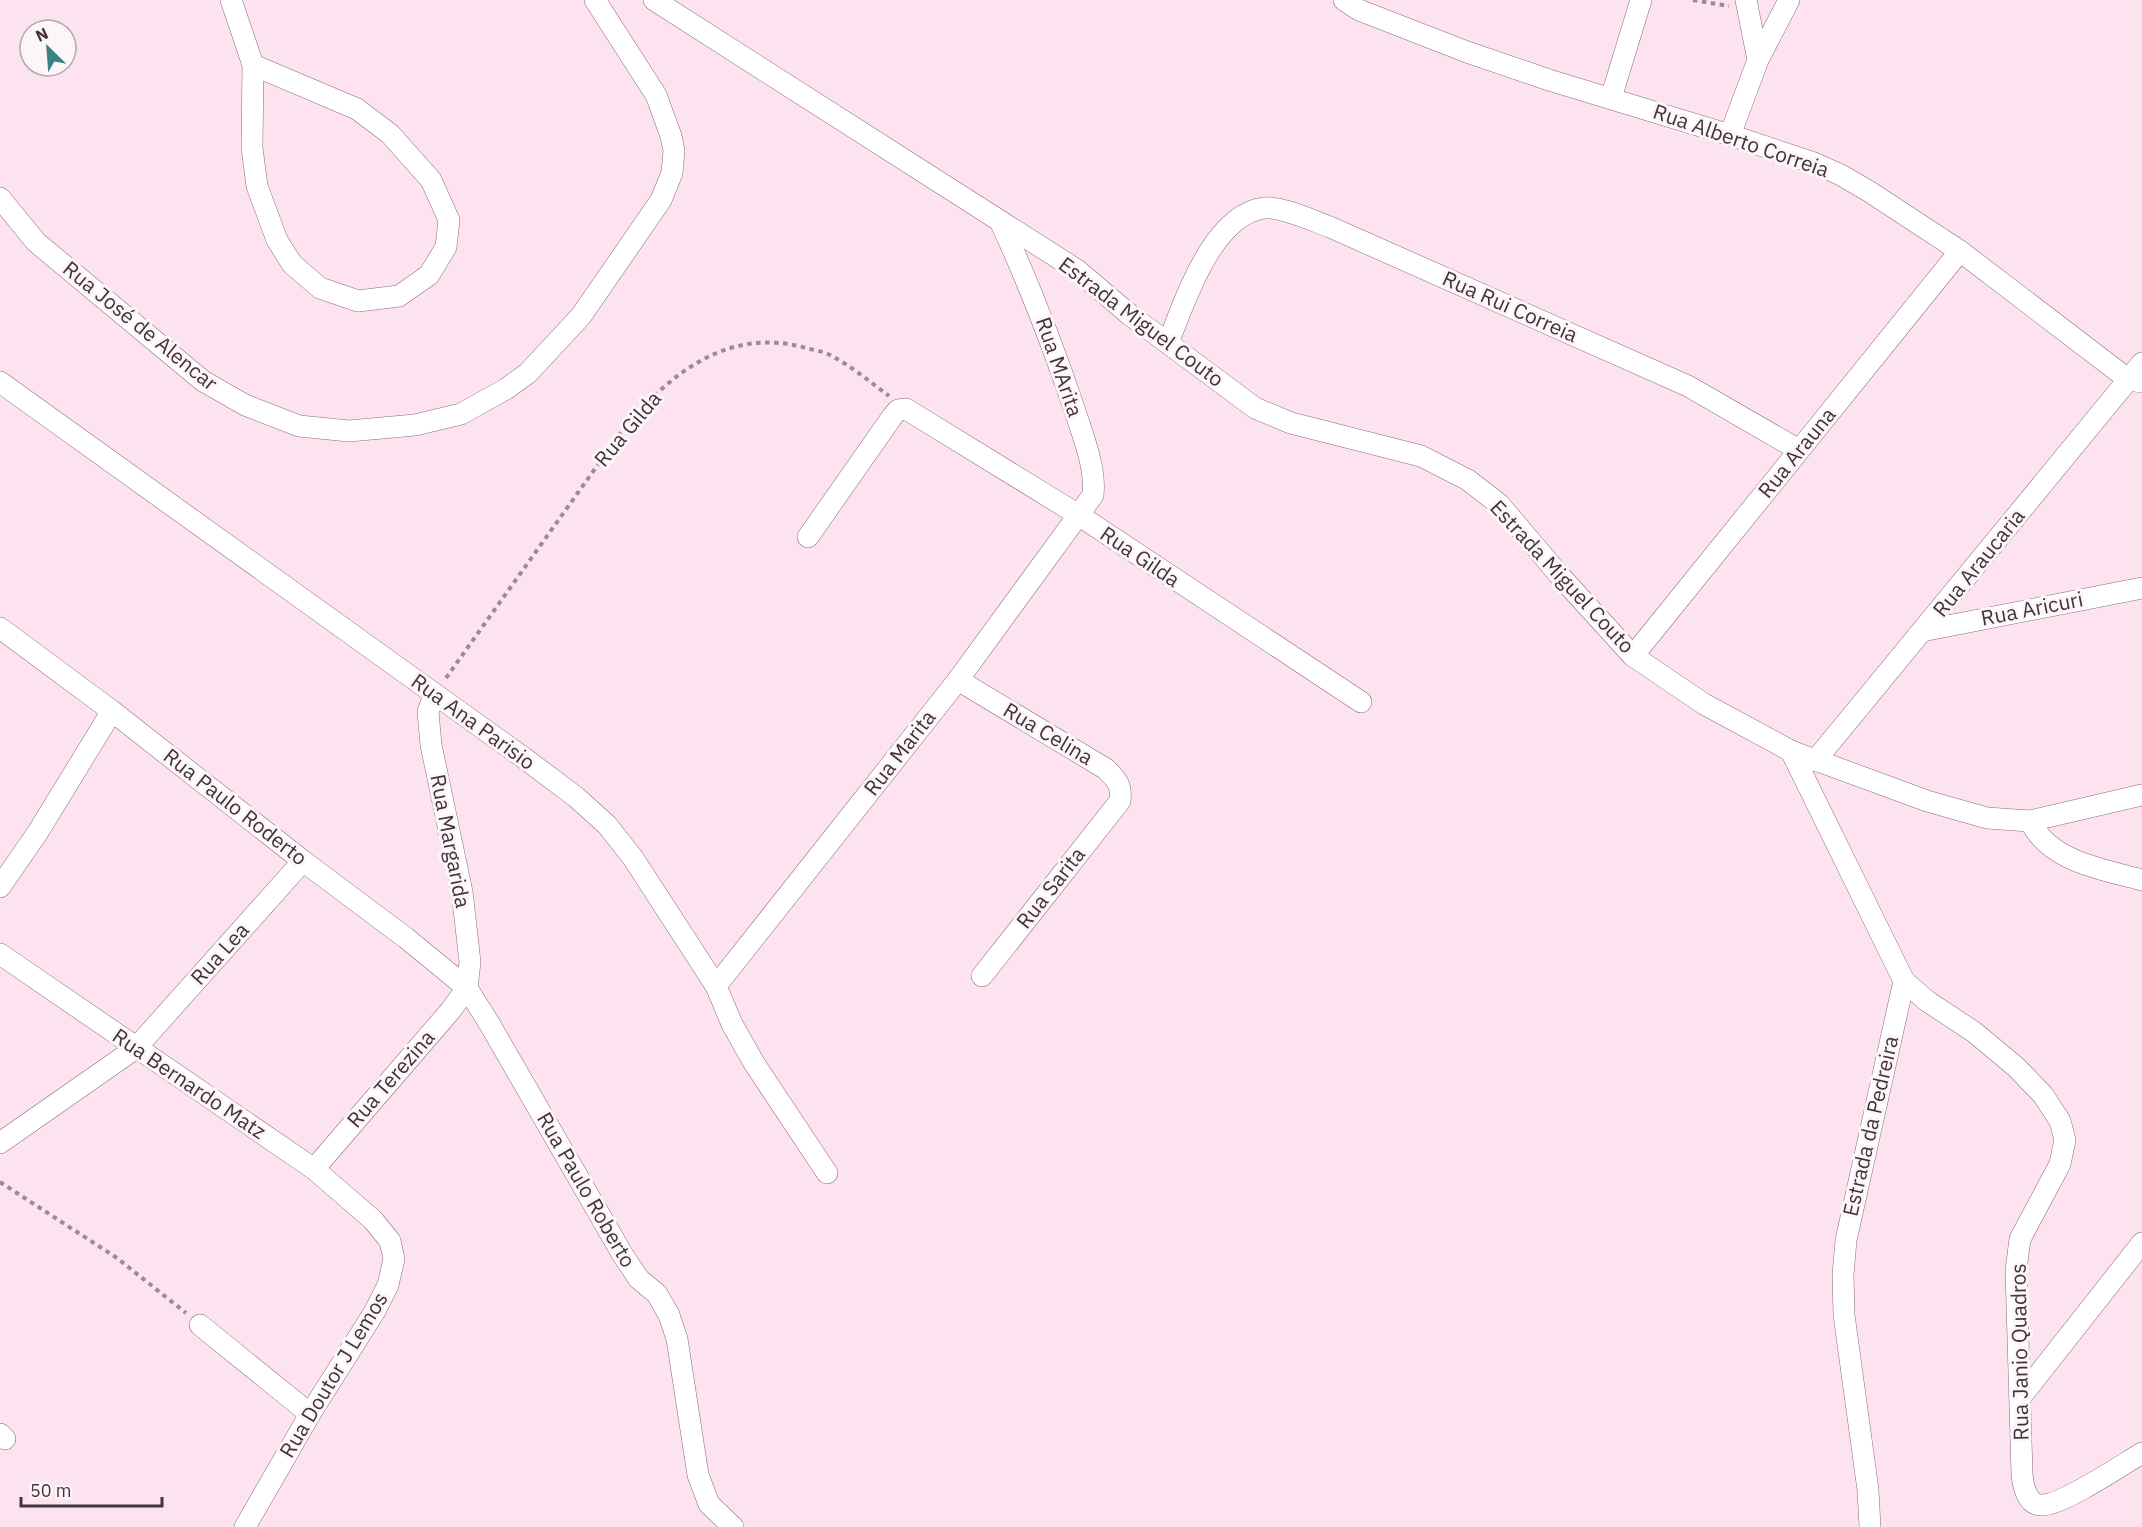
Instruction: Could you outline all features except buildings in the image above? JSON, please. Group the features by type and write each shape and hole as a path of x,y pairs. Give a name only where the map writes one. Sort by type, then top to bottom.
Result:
{"street":[{"path":"231,0 253,64 252,148 257,186 277,240 292,264 320,288 358,301 399,296 429,275 446,247 449,220 431,180 390,134 357,109 253,64"},
{"name":"Rua José de Alencar","path":"1,202 45,250 203,381 245,405 299,426 349,430 415,425 461,414 506,389 528,373 580,316 662,200 672,173 674,151 671,136 656,95 595,0"},
{"name":"Estrada Miguel Couto","path":"654,0 1077,270 1130,315 1255,408 1291,423 1421,456 1468,480 1498,504 1633,656 1704,704 1791,751 1927,801 1988,818 2030,821 2142,795"},
{"name":"Rua Alberto Correia","path":"1344,0 1359,10 1467,52 1549,80 1730,135 1814,163 1840,175 1960,251 2135,381"},
{"path":"1611,98 1641,0"},
{"path":"1730,135 1758,60 1789,0"},
{"path":"1747,5 1758,60"},
{"name":"Rua Rui Correia","path":"1168,343 1192,284 1218,239 1230,225 1246,214 1264,208 1278,209 1330,227 1643,368 1688,386 1799,450"},
{"name":"Rua MArita","path":"999,221 1025,276 1059,362 1083,437 1094,485 1092,495 1077,514"},
{"name":"Rua Arauna","path":"1633,656 1960,251"},
{"name":"Rua Araucaria","path":"1815,761 1922,631 2135,381 2142,363"},
{"name":"Rua Ana Parisio","path":"0,382 576,797 607,825 633,858 716,986 732,1024 754,1063 827,1173"},
{"path":"808,537 892,417 898,410 912,412"},
{"name":"Rua Gilda","path":"912,412 960,444 1077,514 1361,702"},
{"name":"Rua Marita","path":"716,986 958,680 1077,514"},
{"name":"Rua Aricuri","path":"1922,631 2142,588"},
{"name":"Rua Paulo Roderto","path":"0,628 112,711 303,861 406,938 467,988"},
{"name":"Rua Celina","path":"958,680 1106,769 1118,780 1122,790 1120,801"},
{"name":"Rua Margarida","path":"434,695 429,712 431,745 462,892 470,962 467,988"},
{"path":"0,887 38,832 112,711"},
{"path":"1791,751 1904,981"},
{"name":"Rua Sarita","path":"982,976 1120,801"},
{"path":"2030,821 2037,835 2075,861 2142,880"},
{"name":"Rua Lea","path":"0,1143 136,1048 303,861"},
{"name":"Rua Bernardo Matz","path":"0,954 314,1168 373,1220"},
{"name":"Rua Janio Quadros","path":"1904,981 1927,1001 1974,1032 2016,1067 2043,1095 2060,1121 2065,1140 2060,1164 2020,1239 2016,1270 2023,1487 2034,1502 2043,1505 2065,1498 2142,1454"},
{"name":"Estrada da Pedreira","path":"1870,1527 1868,1490 1844,1315 1843,1275 1846,1240 1904,981"},
{"name":"Rua Terezina","path":"314,1168 467,988"},
{"name":"Rua Paulo Roberto","path":"467,988 624,1257 639,1279 657,1294 669,1315 677,1339 698,1475 709,1504 733,1527"},
{"name":"Rua Doutor J Lemos","path":"245,1527 310,1414 375,1311 388,1285 394,1259 390,1240 373,1220"},
{"path":"2020,1398 2142,1243"},
{"path":"200,1325 310,1414"}],"path":[{"path":"1692,0 1747,5"},
{"name":"Rua Gilda","path":"434,695 624,428 644,404 670,380 702,359 743,343 788,343 826,354 855,370 912,412"},
{"path":"0,1182 117,1258 200,1325"}]}
